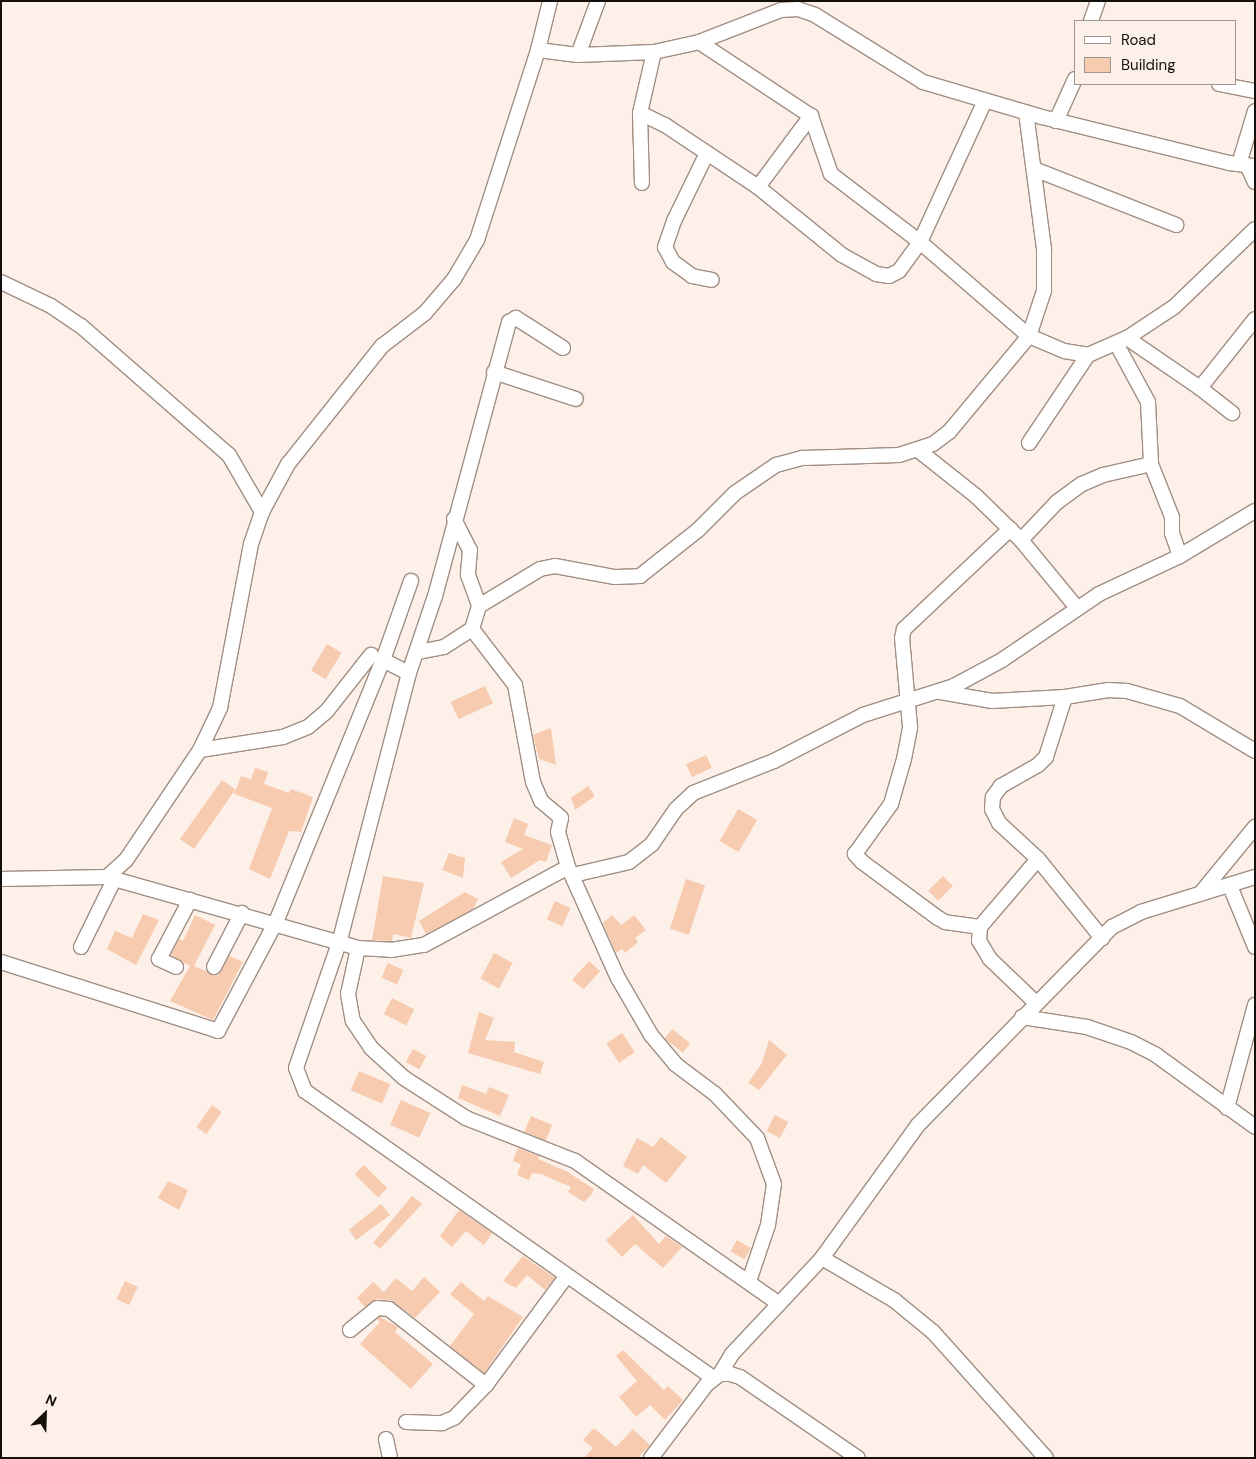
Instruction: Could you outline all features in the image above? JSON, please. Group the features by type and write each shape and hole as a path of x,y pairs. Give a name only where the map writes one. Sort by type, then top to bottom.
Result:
{"street":[{"path":"81,946 111,878 126,860 200,750 220,708 251,544 262,512 288,464 382,346 425,313 454,279 477,240 538,50 550,1"},
{"path":"578,55 598,1"},
{"path":"1091,20 1098,1"},
{"path":"538,50 578,55 654,52 699,42 781,10 802,5 913,78 1056,121 1247,165"},
{"path":"699,42 812,116 831,174 920,242 1030,336 1064,351 1088,355 1122,341 1174,307 1255,229"},
{"path":"642,183 640,113 654,52"},
{"path":"1056,121 1074,81"},
{"path":"1224,85 1255,91"},
{"path":"640,113 665,125 758,188 842,254 876,274 889,276 899,271 920,242 985,101"},
{"path":"1255,111 1247,165 1255,182"},
{"path":"479,606 540,569 556,566 615,577 640,576 698,530 735,493 776,465 804,458 875,458 918,450 949,432 1030,336 1044,291 1044,248 1026,113"},
{"path":"758,188 812,116"},
{"path":"707,153 674,221 666,247 673,262 692,276 712,280"},
{"path":"1034,168 1176,225"},
{"path":"1,282 51,306 81,326 229,455 262,512"},
{"path":"563,348 516,318 509,322 418,652 409,673 339,943 296,1068 305,1091 566,1277 740,1377 858,1458"},
{"path":"1200,388 1255,319"},
{"path":"1122,341 1200,388 1232,413"},
{"path":"1122,341 1148,402 1151,464 1172,517 1172,533 1180,556"},
{"path":"1029,443 1088,355"},
{"path":"494,372 576,399"},
{"path":"918,450 976,496 1010,529 1077,608"},
{"path":"1021,540 1057,502 1082,484 1103,475 1151,464"},
{"path":"1,879 111,878 242,912 358,948 391,950 424,945 570,871 612,867 642,854 676,809 706,786 774,761 863,715 907,699 940,692 1002,660 1077,608 1112,588 1180,556 1255,511"},
{"path":"418,652 444,647 472,629 479,606 468,575 470,550 454,519"},
{"path":"980,926 945,922 938,918 862,862 855,854 891,804 910,727 902,638 904,629 1010,529"},
{"path":"1,962 218,1031 276,922 377,657 411,581"},
{"path":"472,629 515,685 532,782 541,801 561,818 558,832 570,871 618,978 651,1035 675,1064 715,1094 757,1138 774,1184 768,1225 750,1282"},
{"path":"200,750 297,733 326,712 377,657"},
{"path":"377,657 409,673"},
{"path":"940,692 992,701 1065,698 1108,690 1154,698 1197,715 1255,751"},
{"path":"1065,698 1046,757 1038,765 1001,786 993,797 992,809 999,823 1038,859 1102,938"},
{"path":"1200,894 1255,827"},
{"path":"1036,1003 990,959 979,941 980,926 1038,859"},
{"path":"651,1458 723,1368 822,1258 918,1125 1022,1017 1102,938 1126,918 1255,878"},
{"path":"1230,886 1255,948"},
{"path":"176,967 159,959 190,900"},
{"path":"214,967 242,912"},
{"path":"358,948 348,994 353,1021 371,1048 404,1078 466,1118 575,1161 779,1304"},
{"path":"1227,1108 1255,1005"},
{"path":"1022,1017 1087,1027 1131,1042 1156,1055 1255,1127"},
{"path":"822,1258 894,1300 933,1332 1046,1458"},
{"path":"406,1422 442,1423 454,1418 486,1385 566,1277"},
{"path":"350,1330 382,1306 486,1385"},
{"path":"386,1439 390,1458"}],"building":[{"path":"327,644 342,653 326,679 311,671"},
{"path":"485,686 493,703 459,719 451,702"},
{"path":"551,728 556,765 539,759 533,735"},
{"path":"706,755 712,768 692,777 686,764"},
{"path":"255,768 268,772 264,784 289,793 291,789 313,797 301,832 289,831 270,879 249,869 272,808 234,794 235,790 194,849 180,839 222,780 236,790 241,776 251,779"},
{"path":"588,786 595,796 575,810 571,798"},
{"path":"738,809 757,820 739,852 720,841"},
{"path":"514,818 528,824 524,835 552,845 546,862 540,860 511,878 501,862 523,849 505,842"},
{"path":"449,853 465,858 463,878 442,870"},
{"path":"383,876 424,883 411,938 393,934 392,941 372,940"},
{"path":"943,876 953,886 938,901 928,891"},
{"path":"686,879 705,885 689,935 670,928"},
{"path":"465,892 478,899 473,909 426,934 419,921"},
{"path":"555,901 571,908 562,926 547,919"},
{"path":"143,914 159,920 136,965 107,949 115,931 132,938"},
{"path":"195,915 215,925 194,966 218,976 229,956 243,962 213,1020 170,1001 190,966 171,955 179,939 183,941"},
{"path":"612,915 621,925 634,915 646,930 635,938 638,942 625,953 622,949 616,953 603,923"},
{"path":"494,953 513,963 499,988 480,979"},
{"path":"589,961 600,971 583,990 572,980"},
{"path":"388,963 404,970 397,985 381,978"},
{"path":"392,998 414,1009 406,1025 384,1014"},
{"path":"479,1012 494,1018 485,1040 515,1042 514,1052 544,1062 540,1074 468,1053"},
{"path":"672,1029 690,1043 683,1053 665,1038"},
{"path":"622,1033 635,1052 619,1063 606,1044"},
{"path":"769,1040 787,1055 759,1090 748,1083 762,1063"},
{"path":"413,1049 426,1056 419,1069 406,1062"},
{"path":"359,1071 390,1084 382,1104 351,1090"},
{"path":"462,1085 486,1094 489,1087 509,1095 500,1116 458,1098"},
{"path":"401,1100 430,1113 419,1138 390,1125"},
{"path":"212,1105 222,1112 206,1134 197,1127"},
{"path":"775,1115 788,1122 780,1138 767,1131"},
{"path":"531,1116 552,1125 546,1141 524,1132"},
{"path":"661,1137 687,1157 666,1183 643,1165 638,1174 623,1166 637,1138 653,1147"},
{"path":"518,1148 539,1156 538,1159 566,1171 594,1189 591,1195 584,1202 568,1192 571,1187 541,1174 532,1173 529,1180 517,1175 521,1164 513,1161"},
{"path":"364,1165 387,1188 378,1198 355,1174"},
{"path":"168,1181 188,1190 179,1210 158,1198"},
{"path":"412,1196 422,1204 380,1249 373,1243"},
{"path":"381,1204 390,1215 356,1240 349,1230"},
{"path":"459,1210 492,1233 484,1245 466,1231 452,1247 440,1236"},
{"path":"633,1215 659,1244 666,1236 682,1247 663,1268 635,1244 622,1257 606,1240"},
{"path":"737,1240 751,1248 744,1259 730,1251"},
{"path":"523,1256 555,1278 545,1290 527,1275 516,1288 503,1281"},
{"path":"424,1277 440,1292 415,1318 390,1300 377,1299 365,1307 357,1298 373,1282 384,1292 396,1278 412,1291"},
{"path":"125,1281 138,1287 129,1305 117,1299"},
{"path":"461,1282 484,1301 488,1296 523,1317 484,1373 450,1346 474,1314 450,1294"},
{"path":"380,1317 398,1327 395,1332 433,1364 411,1389 360,1344 380,1322 377,1319"},
{"path":"623,1350 664,1390 668,1386 683,1400 665,1420 650,1405 636,1417 619,1397 637,1381 616,1356"},
{"path":"594,1428 616,1447 633,1429 650,1445 638,1458 584,1458 593,1448 583,1440"}]}
